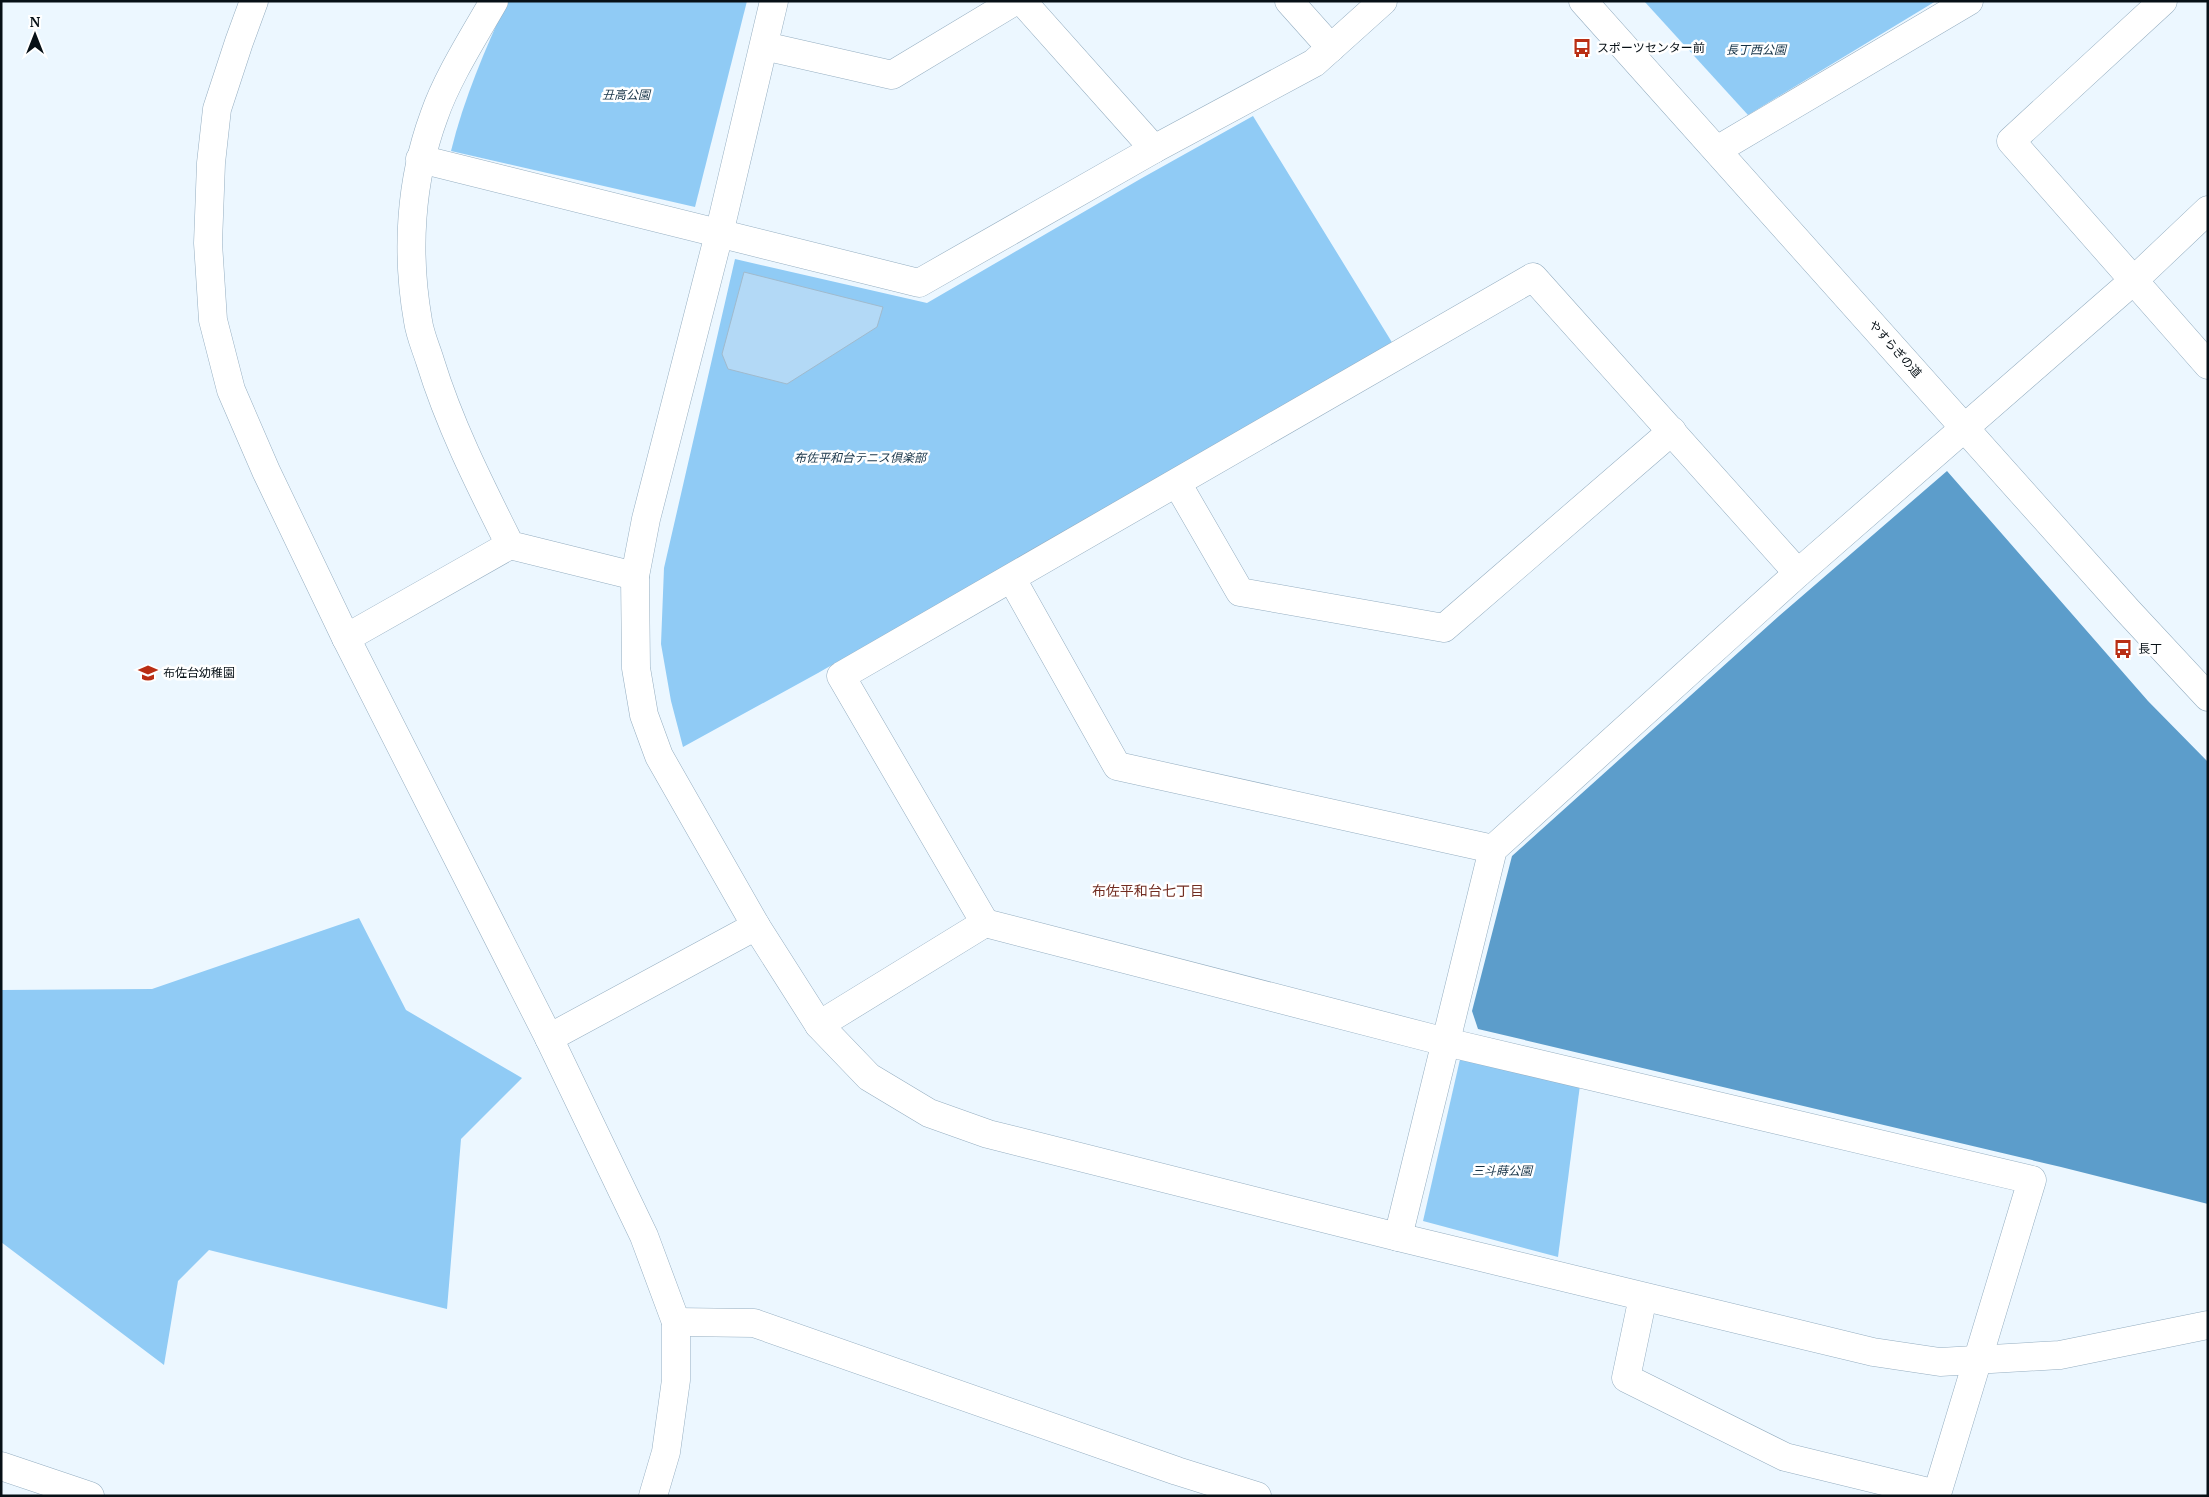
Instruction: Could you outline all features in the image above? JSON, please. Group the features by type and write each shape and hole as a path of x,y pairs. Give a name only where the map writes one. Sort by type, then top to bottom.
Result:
{"main road":[{"path":"254,1 218,110 211,163 208,243 213,320 231,390 266,470 346,638 548,1038 644,1236 676,1322 676,1380 666,1452 653,1496"},
{"path":"494,1 434,114 420,160 412,220 412,268 418,322 435,378 460,444 510,545"},
{"path":"774,1 719,234 646,519 635,576 636,668 644,715 659,756 756,926 819,1025 869,1077 929,1114 988,1134 1398,1237 1873,1352 1940,1362 1976,1362 2060,1355 2208,1325"},
{"path":"764,46 892,75 1015,1"},
{"path":"1022,1 1154,149"},
{"path":"1290,1 1331,48"},
{"path":"420,160 919,283 1154,149 1314,63 1383,1"},
{"name":"やすらぎの道","path":"1583,1 2128,611 2208,697"},
{"path":"1718,150 1969,1"},
{"path":"2163,1 2011,141 2208,365"},
{"path":"1398,1237 1493,849 1798,573 1966,429 2133,281 2208,210"},
{"path":"1643,1296 1626,1378 1784,1457 1937,1494 2032,1180 1446,1042 985,923 841,676 1012,580 1533,277 1798,573"},
{"path":"1177,483 1240,592 1444,628 1672,431"},
{"path":"346,638 510,545 635,576"},
{"path":"1012,580 1117,766 1493,849"},
{"path":"819,1025 985,923"},
{"path":"548,1038 756,926"},
{"path":"676,1322 754,1323 1177,1471 1256,1496"},
{"path":"1,1466 90,1496"}],"green space":[{"name":"丑高公園","path":"507,1 747,1 695,207 451,151 469,93"},
{"name":"長丁西公園","path":"1644,1 1936,1 1748,115"},
{"name":"布佐平和台テニス倶楽部","path":"1253,116 1393,344 818,673 683,747 671,701 661,644 664,568 735,259 927,303"},
{"path":"359,918 406,1010 522,1078 461,1139 447,1309 209,1250 178,1281 164,1365 1,1242 1,990 152,989"},
{"name":"三斗蒔公園","path":"1461,1055 1580,1085 1558,1257 1423,1221"}],"shaded area":[{"path":"1947,471 2148,701 2208,762 2208,1204 2061,1167 1478,1029 1472,1011 1512,856 1779,616"}],"building":[{"path":"744,272 883,307 877,327 787,384 728,369 722,354"}],"place":[{"name":"スポーツセンター前","path":"1582,48"},
{"name":"長丁","path":"2123,649"},
{"name":"布佐台幼稚園","path":"148,673"}],"district":[{"name":"布佐平和台七丁目","path":"1148,891"}]}
